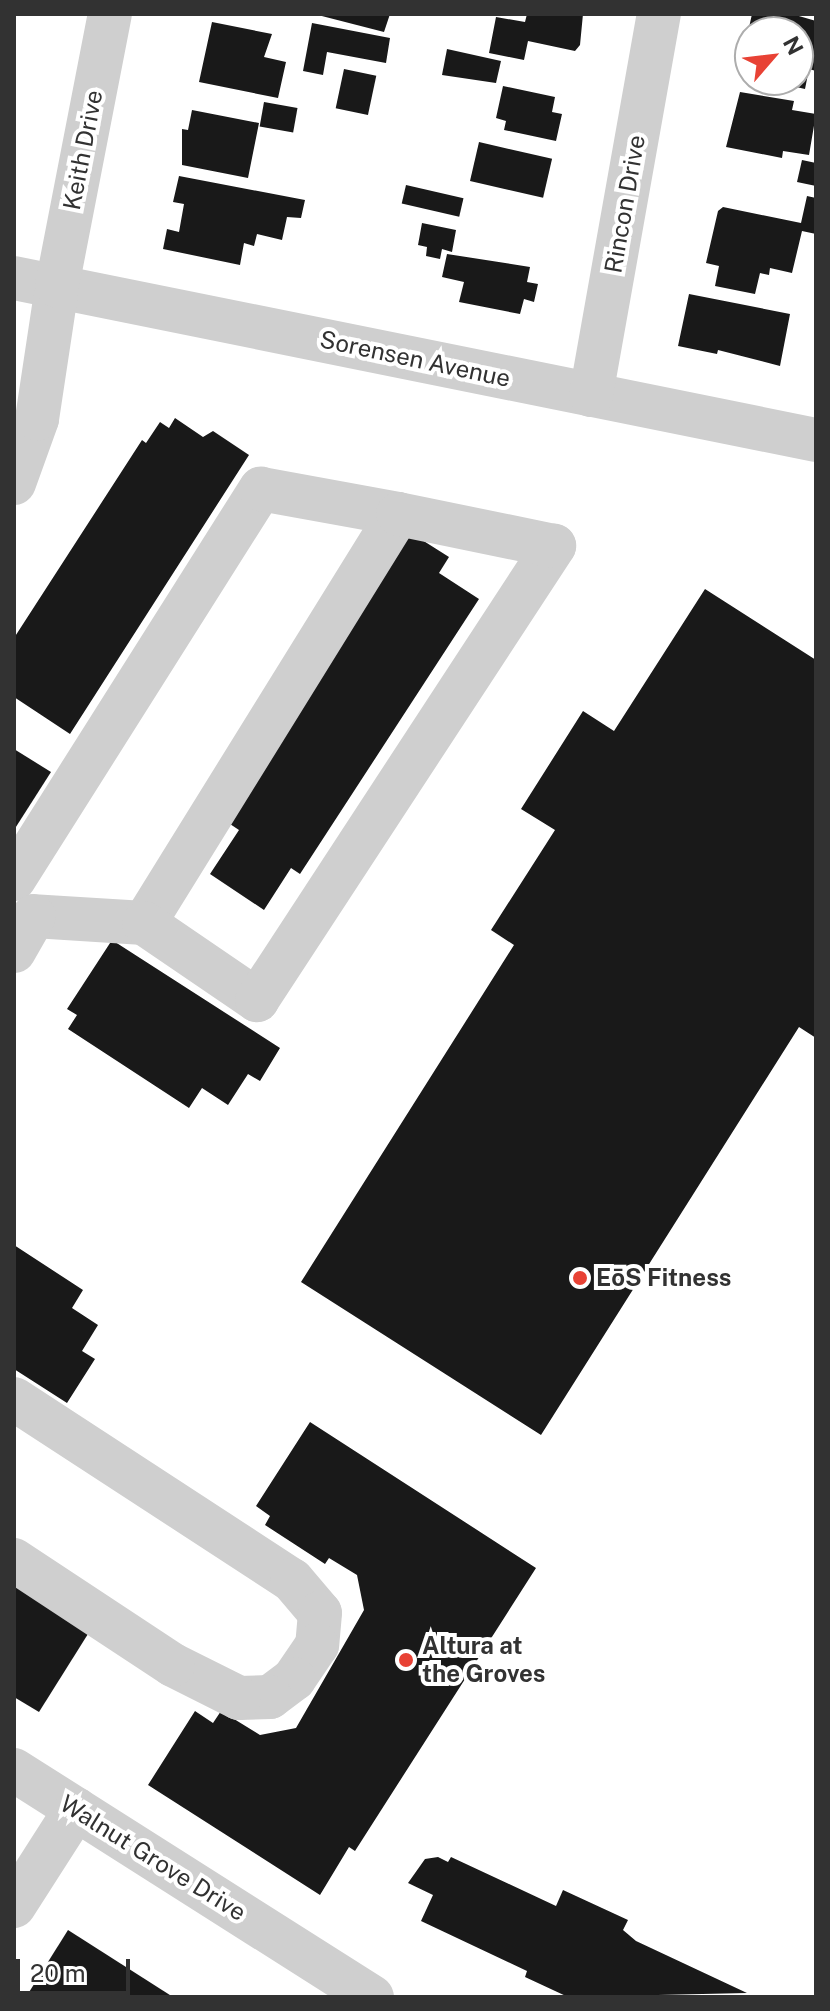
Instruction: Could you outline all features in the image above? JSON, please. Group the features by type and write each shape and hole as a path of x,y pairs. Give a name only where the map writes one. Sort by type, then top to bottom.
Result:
{"street":[{"name":"Keith Drive","path":"14,483 37,419 57,286 110,14"},
{"name":"Rincon Drive","path":"591,395 659,14"},
{"name":"Sorensen Avenue","path":"14,278 816,440"},
{"path":"261,489 398,514 554,546 257,1000 144,923 19,907 261,489"},
{"path":"144,923 398,514"},
{"path":"14,1399 292,1580 320,1613 317,1645 294,1679 270,1697 239,1698 173,1665 14,1560"},
{"name":"Walnut Grove Drive","path":"14,1770 372,1997"},
{"path":"14,1906 76,1809"}],"building":[{"path":"314,14 390,14 384,32"},
{"path":"527,14 583,14 580,45 575,51 528,41 524,60 489,53 496,17 525,22"},
{"path":"792,14 799,16 752,16"},
{"path":"814,20 816,21 814,70"},
{"path":"212,22 272,34 264,57 286,62 278,98 199,82"},
{"path":"312,23 390,38 386,63 327,52 323,75 303,71"},
{"path":"447,49 501,61 496,83 442,75"},
{"path":"344,69 376,76 368,115 336,108"},
{"path":"503,86 555,97 552,112 562,114 556,141 504,130 506,121 496,118"},
{"path":"739,96 794,101 792,110 816,114 809,155 783,151 782,158 726,147"},
{"path":"264,102 297,108 293,133 260,127"},
{"path":"192,110 259,123 248,178 182,165 182,129 188,130"},
{"path":"479,142 552,159 543,198 470,181"},
{"path":"802,160 816,163 816,186 797,182"},
{"path":"179,176 305,200 301,218 287,217 282,240 257,234 254,246 244,243 240,265 163,249 167,229 179,232 184,204 173,202"},
{"path":"406,185 463,198 459,217 402,204"},
{"path":"807,196 816,198 816,234 802,231 792,273 770,268 769,275 760,273 755,294 715,286 719,266 706,263 718,211 723,207 801,223"},
{"path":"422,223 456,230 452,252 442,249 440,259 426,256 427,247 418,245"},
{"path":"447,254 530,267 527,282 538,284 534,302 524,299 520,314 459,302 464,282 442,277"},
{"path":"689,294 790,314 780,366 718,350 717,354 678,346"},
{"path":"175,418 203,437 213,431 249,455 70,734 14,697 14,638 142,440 146,443 160,422 169,428"},
{"path":"411,533 449,557 439,573 479,599 300,874 291,868 264,910 210,874 239,830 224,820"},
{"path":"705,589 816,660 816,1038 799,1027 541,1435 301,1282 514,945 491,930 555,830 521,809 583,711 614,731"},
{"path":"14,749 51,772 14,830"},
{"path":"112,940 280,1048 260,1081 248,1074 228,1105 202,1088 189,1108 68,1029 77,1015 67,1009"},
{"path":"14,1245 83,1290 72,1308 98,1325 82,1351 95,1359 67,1403 14,1369"},
{"name":"Altura at the Groves","path":"310,1422 536,1568 355,1851 349,1847 320,1895 148,1785 195,1711 213,1723 221,1711 260,1735 296,1728 364,1610 357,1575 329,1558 325,1564 265,1525 270,1516 256,1506"},
{"path":"14,1576 93,1626 39,1712 14,1697"},
{"path":"438,1857 448,1862 451,1857 556,1906 563,1890 628,1920 623,1930 636,1941 747,1993 568,1997 525,1977 527,1971 421,1921 433,1895 408,1883 425,1859"},
{"path":"68,1930 173,1997 26,1997"}],"place":[{"name":"EōS Fitness","path":"580,1278"},
{"name":"Altura at the Groves","path":"406,1660"}]}
